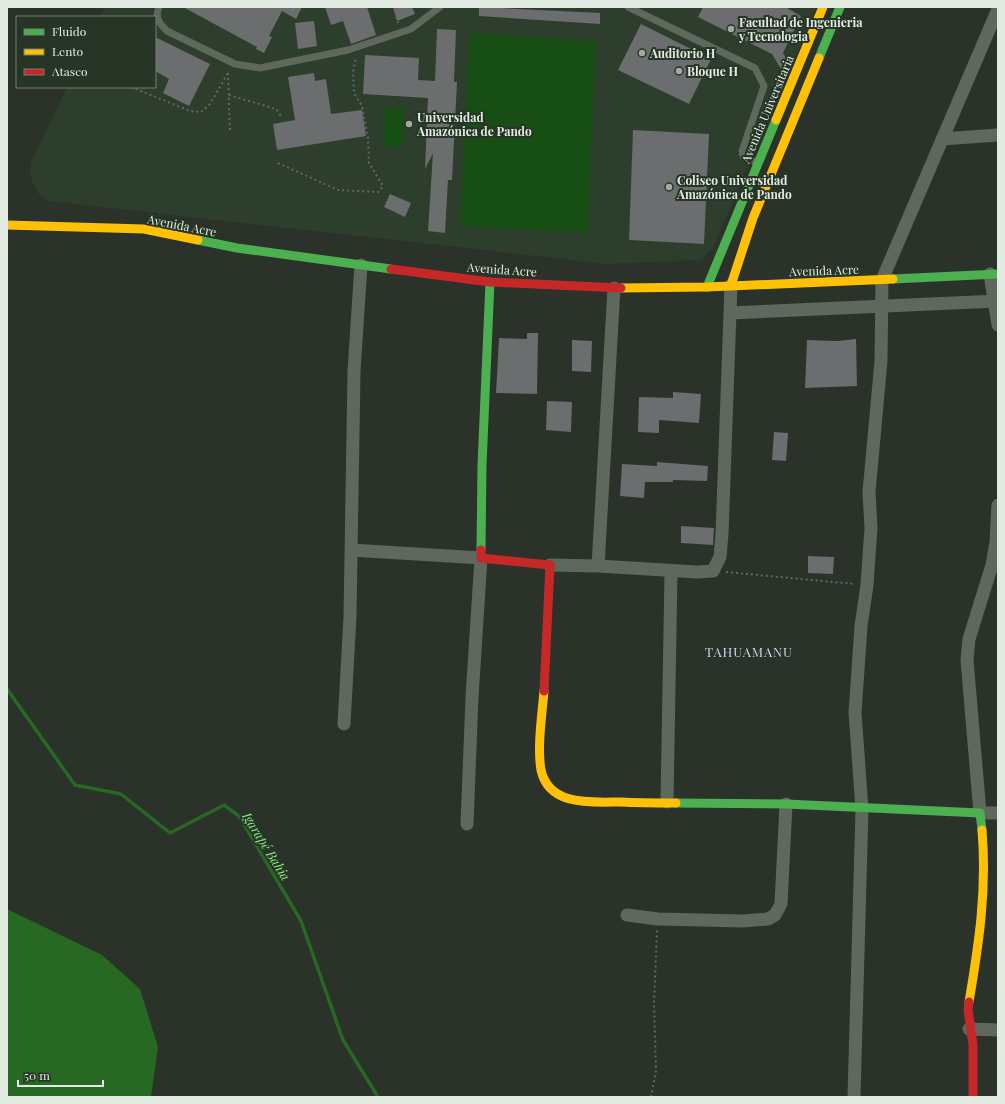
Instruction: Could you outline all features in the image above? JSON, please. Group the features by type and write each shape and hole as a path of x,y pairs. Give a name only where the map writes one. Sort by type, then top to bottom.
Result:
{"main road":[{"name":"Avenida Universitaria","path":"708,287 757,163 823,7"},
{"path":"731,285 753,218 840,7"},
{"path":"783,101 800,106"},
{"name":"Avenida Acre","path":"7,225 144,229 237,248 490,282 614,288 708,287 994,274"},
{"path":"490,282 482,464 481,558 550,565 540,759 541,773 544,780 555,793 564,798 580,802 786,804 980,813 985,865 984,895 977,957 968,1010 969,1029 973,1045 973,1097"}],"street":[{"path":"854,1097 862,808 855,713 861,626 867,585 871,528 869,492 881,361 882,280 998,9"},
{"path":"942,138 998,135"},
{"path":"344,724 350,617 354,371 361,265"},
{"path":"994,274 998,325"},
{"path":"550,565 598,566 671,572 713,571 717,565 720,558 722,534 731,285"},
{"path":"598,566 614,288"},
{"path":"730,313 996,301"},
{"path":"998,505 996,542 992,565 968,639 969,694 980,813 998,813"},
{"path":"351,550 481,558 472,697 467,824"},
{"path":"667,802 671,572"},
{"path":"627,916 658,919 743,921 768,919 775,915 781,904 786,804"},
{"path":"969,1029 998,1030"}],"lane":[{"path":"159,7 157,11 158,22 167,31 235,64 260,68 358,46 401,33 411,29 440,7"},
{"path":"628,7 755,68 764,86 742,151 743,156 773,171"}],"path":[{"path":"394,7 401,33"},
{"path":"278,163 338,190 378,192 383,186 369,163 368,138 362,106 354,93 353,72 358,46"},
{"path":"133,88 190,111 201,112 210,104 228,71 235,64"},
{"path":"228,71 230,132"},
{"path":"229,95 276,109 281,116"},
{"path":"713,571 867,585"},
{"path":"651,1097 656,1071 654,1003 658,919"}],"shaded area":[{"name":"Universidad Amazónica de Pando","path":"106,7 817,7 713,248 701,260 607,264 48,201 38,193 32,182 30,171 31,162 67,88 156,88 156,16 102,16"},
{"path":"470,33 596,41 587,233 460,226"},
{"path":"385,108 404,108 403,147 383,146"},
{"path":"7,909 102,955 140,989 158,1047 151,1097 7,1097"}],"building":[{"path":"183,7 302,7 296,19 282,11 269,36 272,37 264,53 256,49 257,47"},
{"path":"325,7 367,7 376,35 351,44 343,21 331,25"},
{"path":"393,7 412,7 415,14 397,21"},
{"path":"479,7 600,13 600,24 479,16"},
{"path":"703,7 785,7 801,16 783,53 788,62 786,67 781,69 772,54 698,17"},
{"path":"314,21 317,46 298,49 295,23"},
{"path":"641,24 711,59 689,104 618,70"},
{"path":"437,29 456,30 454,82 457,82 452,180 448,180 445,233 428,231 433,153 425,169 428,98 363,94 365,55 419,58 418,80 435,81"},
{"path":"156,37 210,64 189,106 163,93 169,79 156,72"},
{"path":"314,73 315,81 326,79 331,114 362,110 366,136 277,150 273,124 295,120 288,77"},
{"name":"Coliseo Universidad Amazónica de Pando","path":"633,130 709,134 704,244 629,240"},
{"path":"390,194 411,203 405,217 384,207"},
{"path":"527,333 538,333 537,394 496,393 499,338 527,339"},
{"path":"856,339 857,386 805,388 807,340 837,341"},
{"path":"572,340 592,341 591,372 572,371"},
{"path":"673,392 701,394 699,423 659,420 659,433 638,432 639,397 673,398"},
{"path":"547,401 572,402 571,432 546,430"},
{"path":"774,432 788,433 786,461 772,460"},
{"path":"657,462 708,466 707,481 673,480 673,482 645,482 644,498 620,496 622,464 657,466"},
{"path":"681,526 714,528 713,545 681,543"},
{"path":"808,556 834,557 833,574 808,573"}],"waterway":[{"name":"Igarapé Bahia","path":"7,689 75,785 121,794 170,833 224,805 239,816 301,921 343,1040 378,1097"}],"traffic: fast":[{"path":"819,58 840,7"},
{"path":"707,287 776,120"},
{"path":"198,240 237,248 391,269"},
{"path":"893,279 998,274"},
{"path":"481,550 482,465 490,282"},
{"path":"676,803 786,804 980,813 982,830"}],"traffic: slow":[{"path":"776,120 823,7"},
{"path":"731,285 753,218 819,58"},
{"path":"7,225 144,229 198,240"},
{"path":"621,288 707,287 893,279"},
{"path":"544,691 540,731 540,761 541,770 546,782 553,791 573,800 585,802 676,803"},
{"path":"969,1002 976,959 983,895 982,830"}],"traffic: jam":[{"path":"391,269 490,282 621,288"},
{"path":"481,550 481,558 550,565 544,691"},
{"path":"969,1002 968,1010 973,1045 973,1097"}],"place":[{"name":"Facultad de Ingenieria y Tecnologia","path":"731,29"},
{"name":"Auditorio H","path":"642,53"},
{"name":"Bloque H","path":"679,71"},
{"name":"Universidad Amazónica de Pando","path":"409,124"},
{"name":"Coliseo Universidad Amazónica de Pando","path":"669,187"}],"district":[{"name":"TAHUAMANU","path":"749,651"}]}
